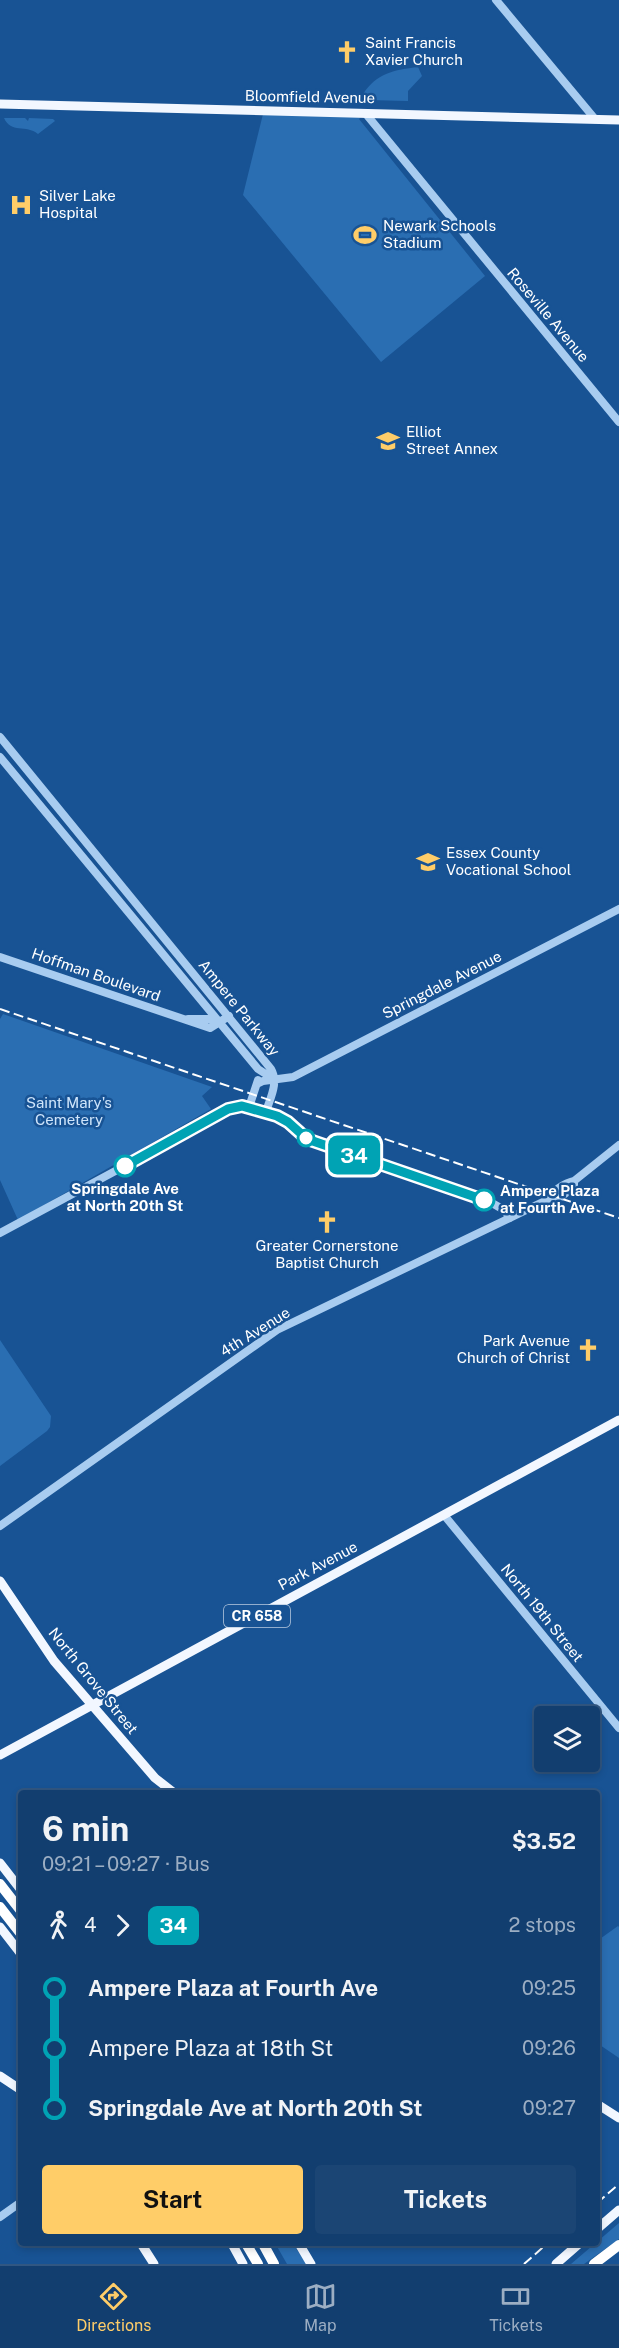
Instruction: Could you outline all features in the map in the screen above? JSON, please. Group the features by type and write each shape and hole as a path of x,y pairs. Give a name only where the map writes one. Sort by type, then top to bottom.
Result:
{"highway":[{"path":"0,1884 18,1907"},
{"path":"0,1907 18,1930"},
{"path":"594,2264 619,2245"},
{"path":"247,2246 258,2264"},
{"path":"264,2246 274,2264"}],"main road":[{"name":"Bloomfield Avenue","path":"0,104 619,120"},
{"name":"Park Avenue","path":"0,1755 619,1420"},
{"name":"North Grove Street","path":"0,1581 54,1661 155,1778 170,1790"},
{"path":"0,1863 18,1886"},
{"path":"0,1927 18,1950"},
{"path":"0,2076 18,2088"},
{"path":"600,2106 619,2118"},
{"path":"600,2226 619,2210"},
{"path":"143,2246 154,2264"},
{"path":"233,2246 243,2264"},
{"path":"300,2246 311,2264"},
{"path":"556,2264 576,2246"}],"street":[{"path":"496,0 595,119"},
{"name":"Roseville Avenue","path":"366,114 619,422"},
{"name":"Ampere Parkway","path":"0,737 229,1016 271,1069 275,1080"},
{"name":"Ampere Parkway","path":"0,757 258,1068 275,1080"},
{"name":"Springdale Avenue","path":"257,1084 292,1077 619,909"},
{"name":"Hoffman Boulevard","path":"0,957 210,1028 220,1023"},
{"path":"220,1023 229,1016"},
{"path":"249,1107 257,1084 258,1068"},
{"path":"266,1112 275,1080"},
{"path":"0,1233 228,1109 238,1106 266,1112 288,1122 307,1139 492,1203 504,1210 510,1218"},
{"name":"4th Avenue","path":"0,1526 277,1330 547,1200 619,1145"},
{"name":"North 19th Street","path":"444,1515 619,1728"},
{"path":"0,2217 18,2204"}],"green space":[{"path":"418,67 422,76 408,91 408,101 368,100 364,97 363,94 368,87 380,77 394,71"},
{"name":"Newark Schools Stadium","path":"263,114 364,114 359,119 485,276 381,362 243,195"},
{"path":"4,118 25,118 28,121 29,118 53,119 55,121 38,134 11,126"},
{"name":"Saint Mary's Cemetery","path":"3,1014 212,1087 202,1096 211,1109 18,1220 0,1180 0,1019"},
{"path":"0,1340 51,1416 50,1427 47,1431 0,1466"},
{"path":"619,1927 619,2058 600,2045 600,1939"},
{"path":"619,2223 619,2239 584,2264 571,2264 592,2246 600,2246 600,2239"},
{"path":"277,2246 294,2246 307,2264 287,2264"}],"railway":[{"path":"0,1009 619,1218"},
{"path":"600,2200 619,2184"},
{"path":"524,2264 544,2246"}],"bus line":[{"name":"34","path":"125,1166 228,1109 242,1106 285,1120 307,1139 484,1200"}],"place":[{"name":"Saint Francis Xavier Church","path":"347,52"},
{"name":"Silver Lake Hospital","path":"21,205"},
{"name":"Newark Schools Stadium","path":"365,235"},
{"name":"Elliot Street Annex","path":"388,441"},
{"name":"Essex County Vocational School","path":"428,862"},
{"name":"Springdale Ave at North 20th St","path":"125,1166"},
{"name":"Ampere Plaza at Fourth Ave","path":"484,1200"},
{"name":"Greater Cornerstone Baptist Church","path":"327,1222"},
{"name":"Park Avenue Church of Christ","path":"588,1350"}]}
